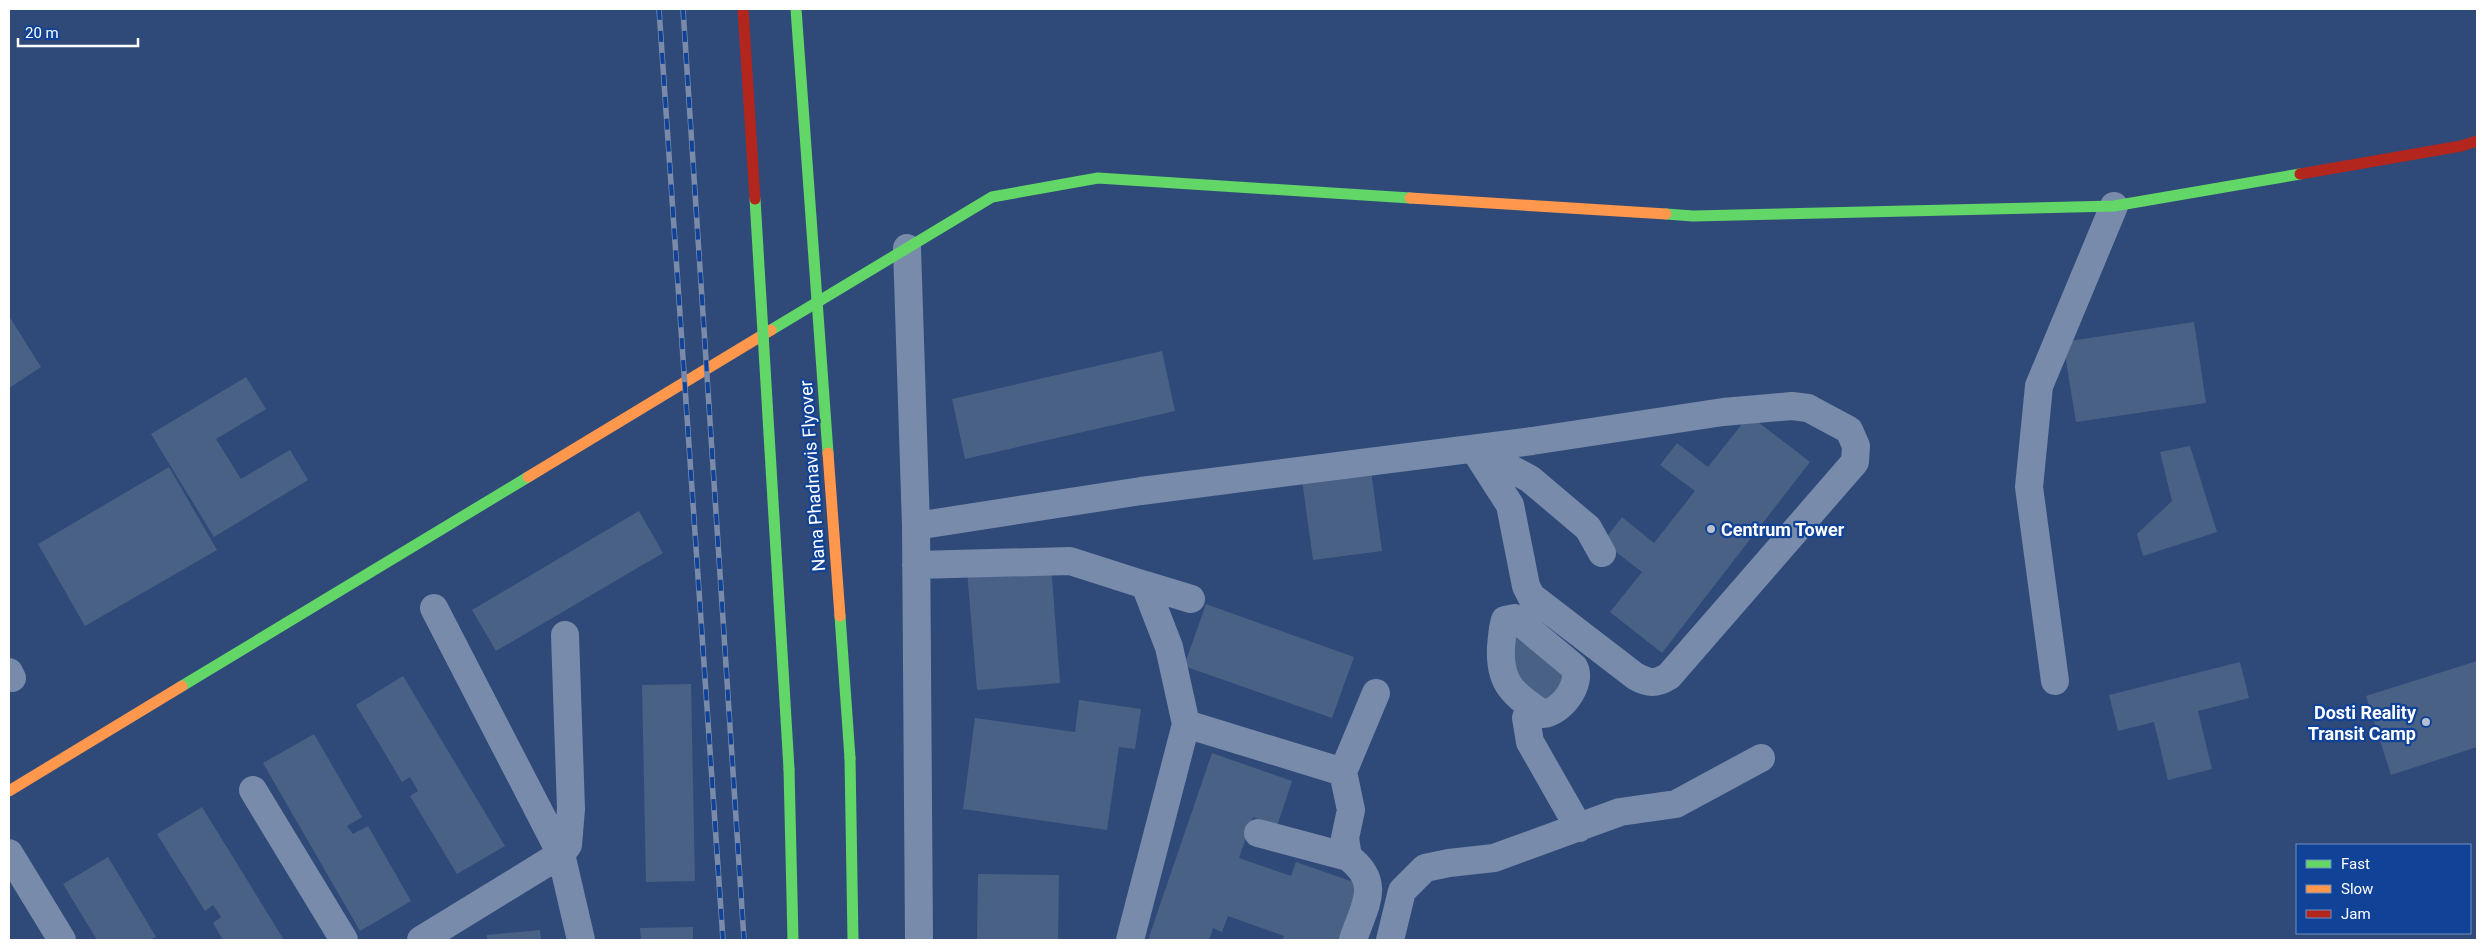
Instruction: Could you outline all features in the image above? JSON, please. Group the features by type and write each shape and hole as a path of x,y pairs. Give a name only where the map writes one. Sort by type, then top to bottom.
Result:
{"street":[{"path":"743,9 789,769 793,940"},
{"name":"Nana Phadnavis Flyover","path":"796,9 850,758 854,940"},
{"path":"9,791 992,197 1098,178 1693,216 2114,206 2461,146 2477,141"},
{"path":"2055,681 2029,487 2039,386 2114,206"},
{"path":"907,248 916,526 919,940"},
{"path":"916,526 1142,491 1474,449 1723,412 1792,406 1808,408 1849,430 1856,446 1855,462 1669,676 1658,683 1646,682 1636,676 1531,596 1526,586 1510,505 1474,449"},
{"path":"1474,449 1530,478 1588,528 1602,553"},
{"path":"916,565 1070,561 1191,599"},
{"path":"1130,940 1186,724 1169,647 1145,586"},
{"path":"434,608 561,854 580,940"},
{"path":"421,940 561,854 568,845 571,809 565,634"},
{"path":"1348,857 1346,838 1351,810 1343,772 1376,692"},
{"path":"1536,709 1526,718 1530,742 1579,828"},
{"path":"1186,724 1343,772"},
{"path":"1390,940 1402,891 1426,868 1449,862 1494,858 1620,812 1676,804 1761,758"},
{"path":"253,790 344,940"},
{"path":"1258,833 1348,857 1359,865 1366,875 1370,889 1353,940"},
{"path":"9,853 62,940"}],"building":[{"path":"9,316 41,367 9,388"},
{"path":"2194,322 2206,403 2076,422 2063,342"},
{"path":"1162,351 1175,411 965,459 952,399"},
{"path":"246,377 266,409 216,439 241,479 290,450 308,480 214,537 151,434"},
{"name":"Centrum Tower","path":"1749,415 1810,462 1662,653 1610,612 1642,572 1603,542 1622,517 1654,543 1695,491 1660,465 1677,443 1708,467"},
{"path":"2190,446 2217,532 2143,556 2137,534 2172,501 2160,452"},
{"path":"1370,463 1382,551 1313,560 1301,472"},
{"path":"169,467 217,550 85,626 38,544"},
{"path":"639,511 663,553 496,651 472,610"},
{"path":"1051,564 1060,683 977,690 967,571"},
{"path":"1206,604 1354,657 1332,718 1184,666"},
{"path":"1515,627 1569,672 1550,706 1506,669"},
{"name":"Dosti Reality Transit Camp","path":"2477,661 2477,747 2391,775 2366,696"},
{"path":"2240,662 2249,698 2198,711 2212,769 2168,780 2154,722 2118,731 2109,695"},
{"path":"403,676 505,846 457,874 410,796 418,791 410,777 402,782 356,705"},
{"path":"691,684 695,881 646,882 642,685"},
{"path":"1079,700 1141,709 1135,749 1119,747 1107,830 963,809 975,718 1075,732"},
{"path":"314,734 362,817 347,826 353,834 368,826 411,901 360,931 263,763"},
{"path":"1212,753 1292,781 1277,826 1253,817 1239,858 1291,876 1296,862 1362,885 1344,940 1282,940 1284,936 1228,916 1222,932 1213,928 1209,940 1148,940"},
{"path":"202,807 284,940 223,940 213,923 221,917 213,905 205,911 157,834"},
{"path":"108,857 156,937 150,940 97,940 63,884"},
{"path":"978,874 1059,875 1058,940 977,940"},
{"path":"693,927 693,940 641,940 640,928"},
{"path":"540,930 541,940 487,940 487,935"}],"railway":[{"path":"659,9 723,940"},
{"path":"683,9 744,940"}],"traffic: fast":[{"path":"796,9 828,453"},
{"path":"1666,214 1693,216 2114,206 2300,174"},
{"path":"771,330 992,197 1098,178 1410,198"},
{"path":"755,199 789,769"},
{"path":"182,686 528,477"},
{"path":"840,616 850,758"},
{"path":"850,758 853,940"},
{"path":"789,769 793,940"}],"traffic: slow":[{"path":"1410,198 1666,214"},
{"path":"528,477 771,330"},
{"path":"828,453 840,616"},
{"path":"9,791 182,686"}],"traffic: jam":[{"path":"743,9 755,199"},
{"path":"2300,174 2461,146 2477,141"}],"place":[{"name":"Centrum Tower","path":"1711,529"},
{"name":"Dosti Reality Transit Camp","path":"2426,722"}]}
